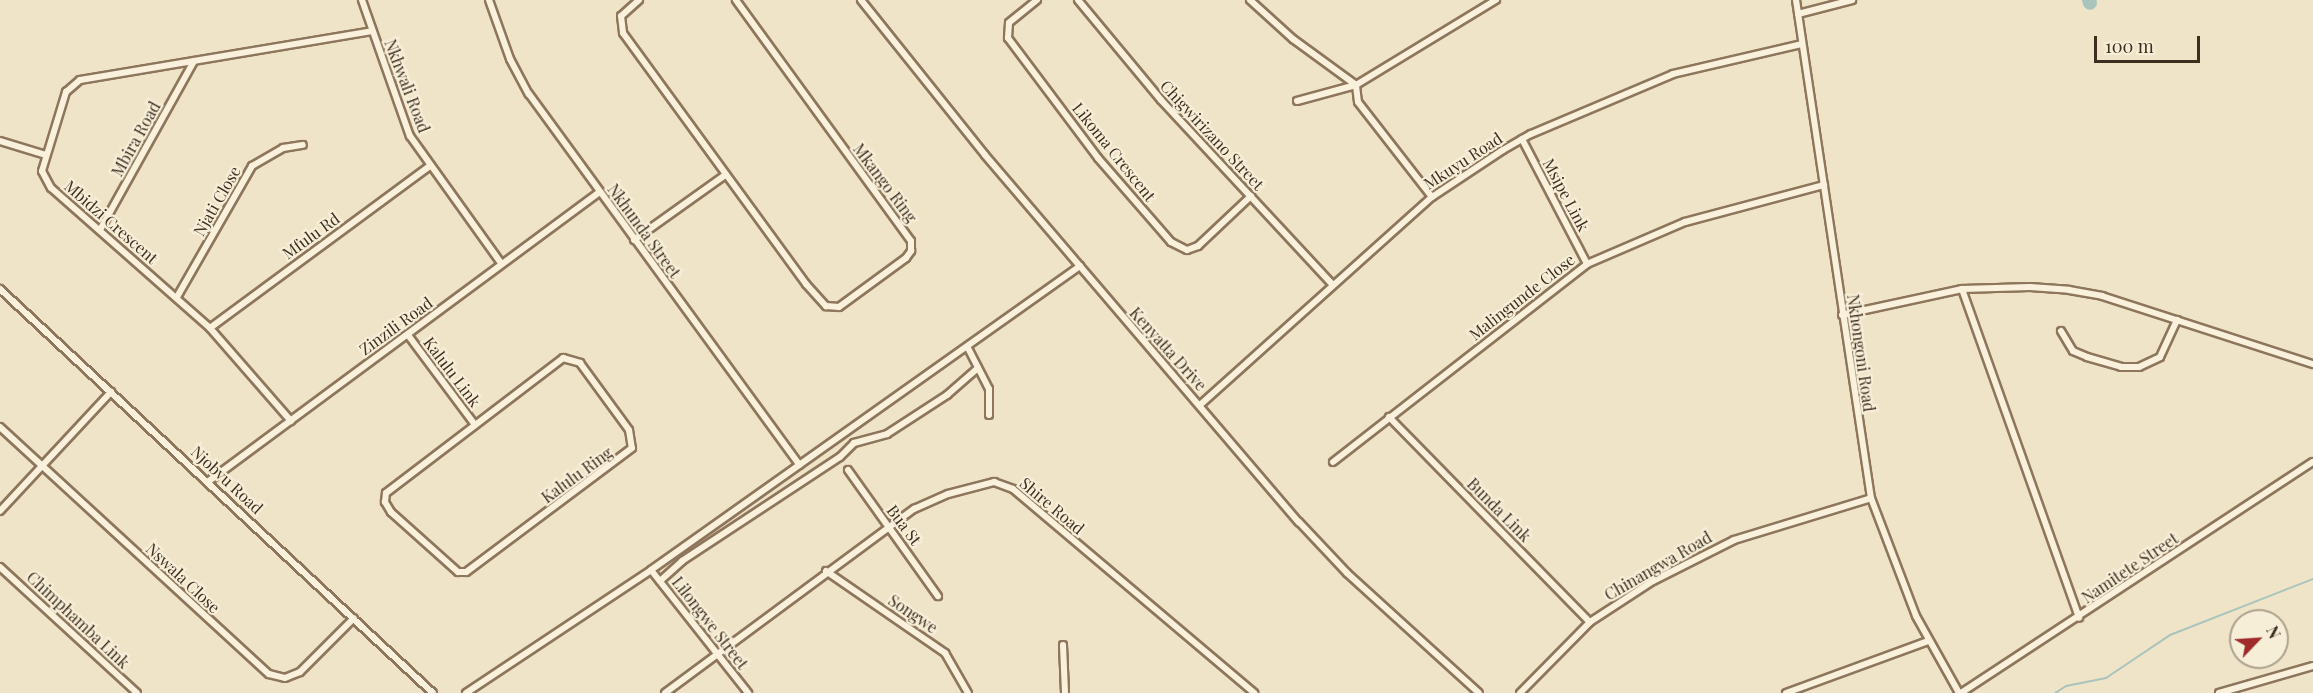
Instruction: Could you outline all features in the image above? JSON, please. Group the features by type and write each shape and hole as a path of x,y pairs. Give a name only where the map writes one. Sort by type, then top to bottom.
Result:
{"street":[{"name":"Nkhwali Road","path":"362,0 410,136 429,166 501,264"},
{"name":"Nkhunda Street","path":"489,0 520,80 599,192 800,465"},
{"name":"Mkango Ring","path":"639,0 621,16 621,30 725,175 826,306 843,306 911,251 908,235 736,0"},
{"name":"Kenyatta Drive","path":"861,0 1080,266 1321,547 1479,693"},
{"name":"Likoma Crescent","path":"1037,0 1009,23 1008,38 1098,158 1171,242 1187,250 1198,246 1251,196"},
{"name":"Chigwirizano Street","path":"1078,0 1133,69 1332,284"},
{"path":"1250,0 1293,39 1356,86 1358,102 1432,197"},
{"path":"1297,101 1356,86 1496,0"},
{"name":"Nkhongoni Road","path":"1796,0 1871,498 1895,568 1928,641 1960,693"},
{"path":"1798,14 1852,0"},
{"name":"Mbidzi Crescent","path":"291,422 210,328 48,185 42,171 66,92 76,82 372,31"},
{"name":"Mkuyu Road","path":"1200,405 1239,375 1332,284 1432,197 1522,139 1673,74 1802,44"},
{"name":"Mbira Road","path":"100,230 194,61"},
{"name":"Msipe Link","path":"1522,139 1587,264"},
{"path":"0,141 46,155"},
{"name":"Njati Close","path":"177,297 252,166 283,148 303,145"},
{"name":"Mfulu Rd","path":"210,328 429,166"},
{"path":"634,240 725,175"},
{"name":"Malingunde Close","path":"1333,462 1587,264 1685,222 1824,185"},
{"name":"Zinzili Road","path":"209,481 599,192"},
{"path":"466,693 651,570 968,348 1080,266"},
{"path":"1842,315 1962,289 2030,287 2069,290 2102,296 2313,364"},
{"name":"Njobvu Road","path":"0,289 209,481 433,693"},
{"path":"1962,289 2079,618"},
{"path":"2061,331 2073,351 2121,367 2139,367 2160,357 2177,321"},
{"name":"Kalulu Link","path":"408,335 475,424"},
{"path":"968,348 992,396 989,415"},
{"name":"Kalulu Ring","path":"568,358 580,363 629,430 633,444 626,456 462,573 391,512 384,497 424,460 475,424 568,358"},
{"path":"660,581 682,561 728,535 840,457 854,443 887,434 947,395 978,368"},
{"path":"0,511 111,392"},
{"name":"Bunda Link","path":"1389,417 1590,622"},
{"name":"Nswala Close","path":"0,427 269,674 285,678 300,672 354,618"},
{"name":"Namitete Street","path":"1960,693 2079,618 2313,462"},
{"name":"Bua St","path":"848,470 938,596"},
{"name":"Shire Road","path":"665,693 716,652 914,509 948,494 985,483 1004,484 1254,693"},
{"name":"Chinangwa Road","path":"1520,693 1590,622 1653,581 1734,540 1871,498"},
{"name":"Chimphamba Link","path":"0,567 137,693"},
{"name":"Lilongwe Street","path":"651,570 748,693"},
{"name":"Songwe","path":"826,571 945,653 968,693"},
{"path":"1786,693 1928,641"},
{"path":"1063,645 1065,693"},
{"path":"2219,693 2313,666"}],"waterway":[{"path":"2055,693 2066,686 2106,678 2170,635 2313,579"}]}
